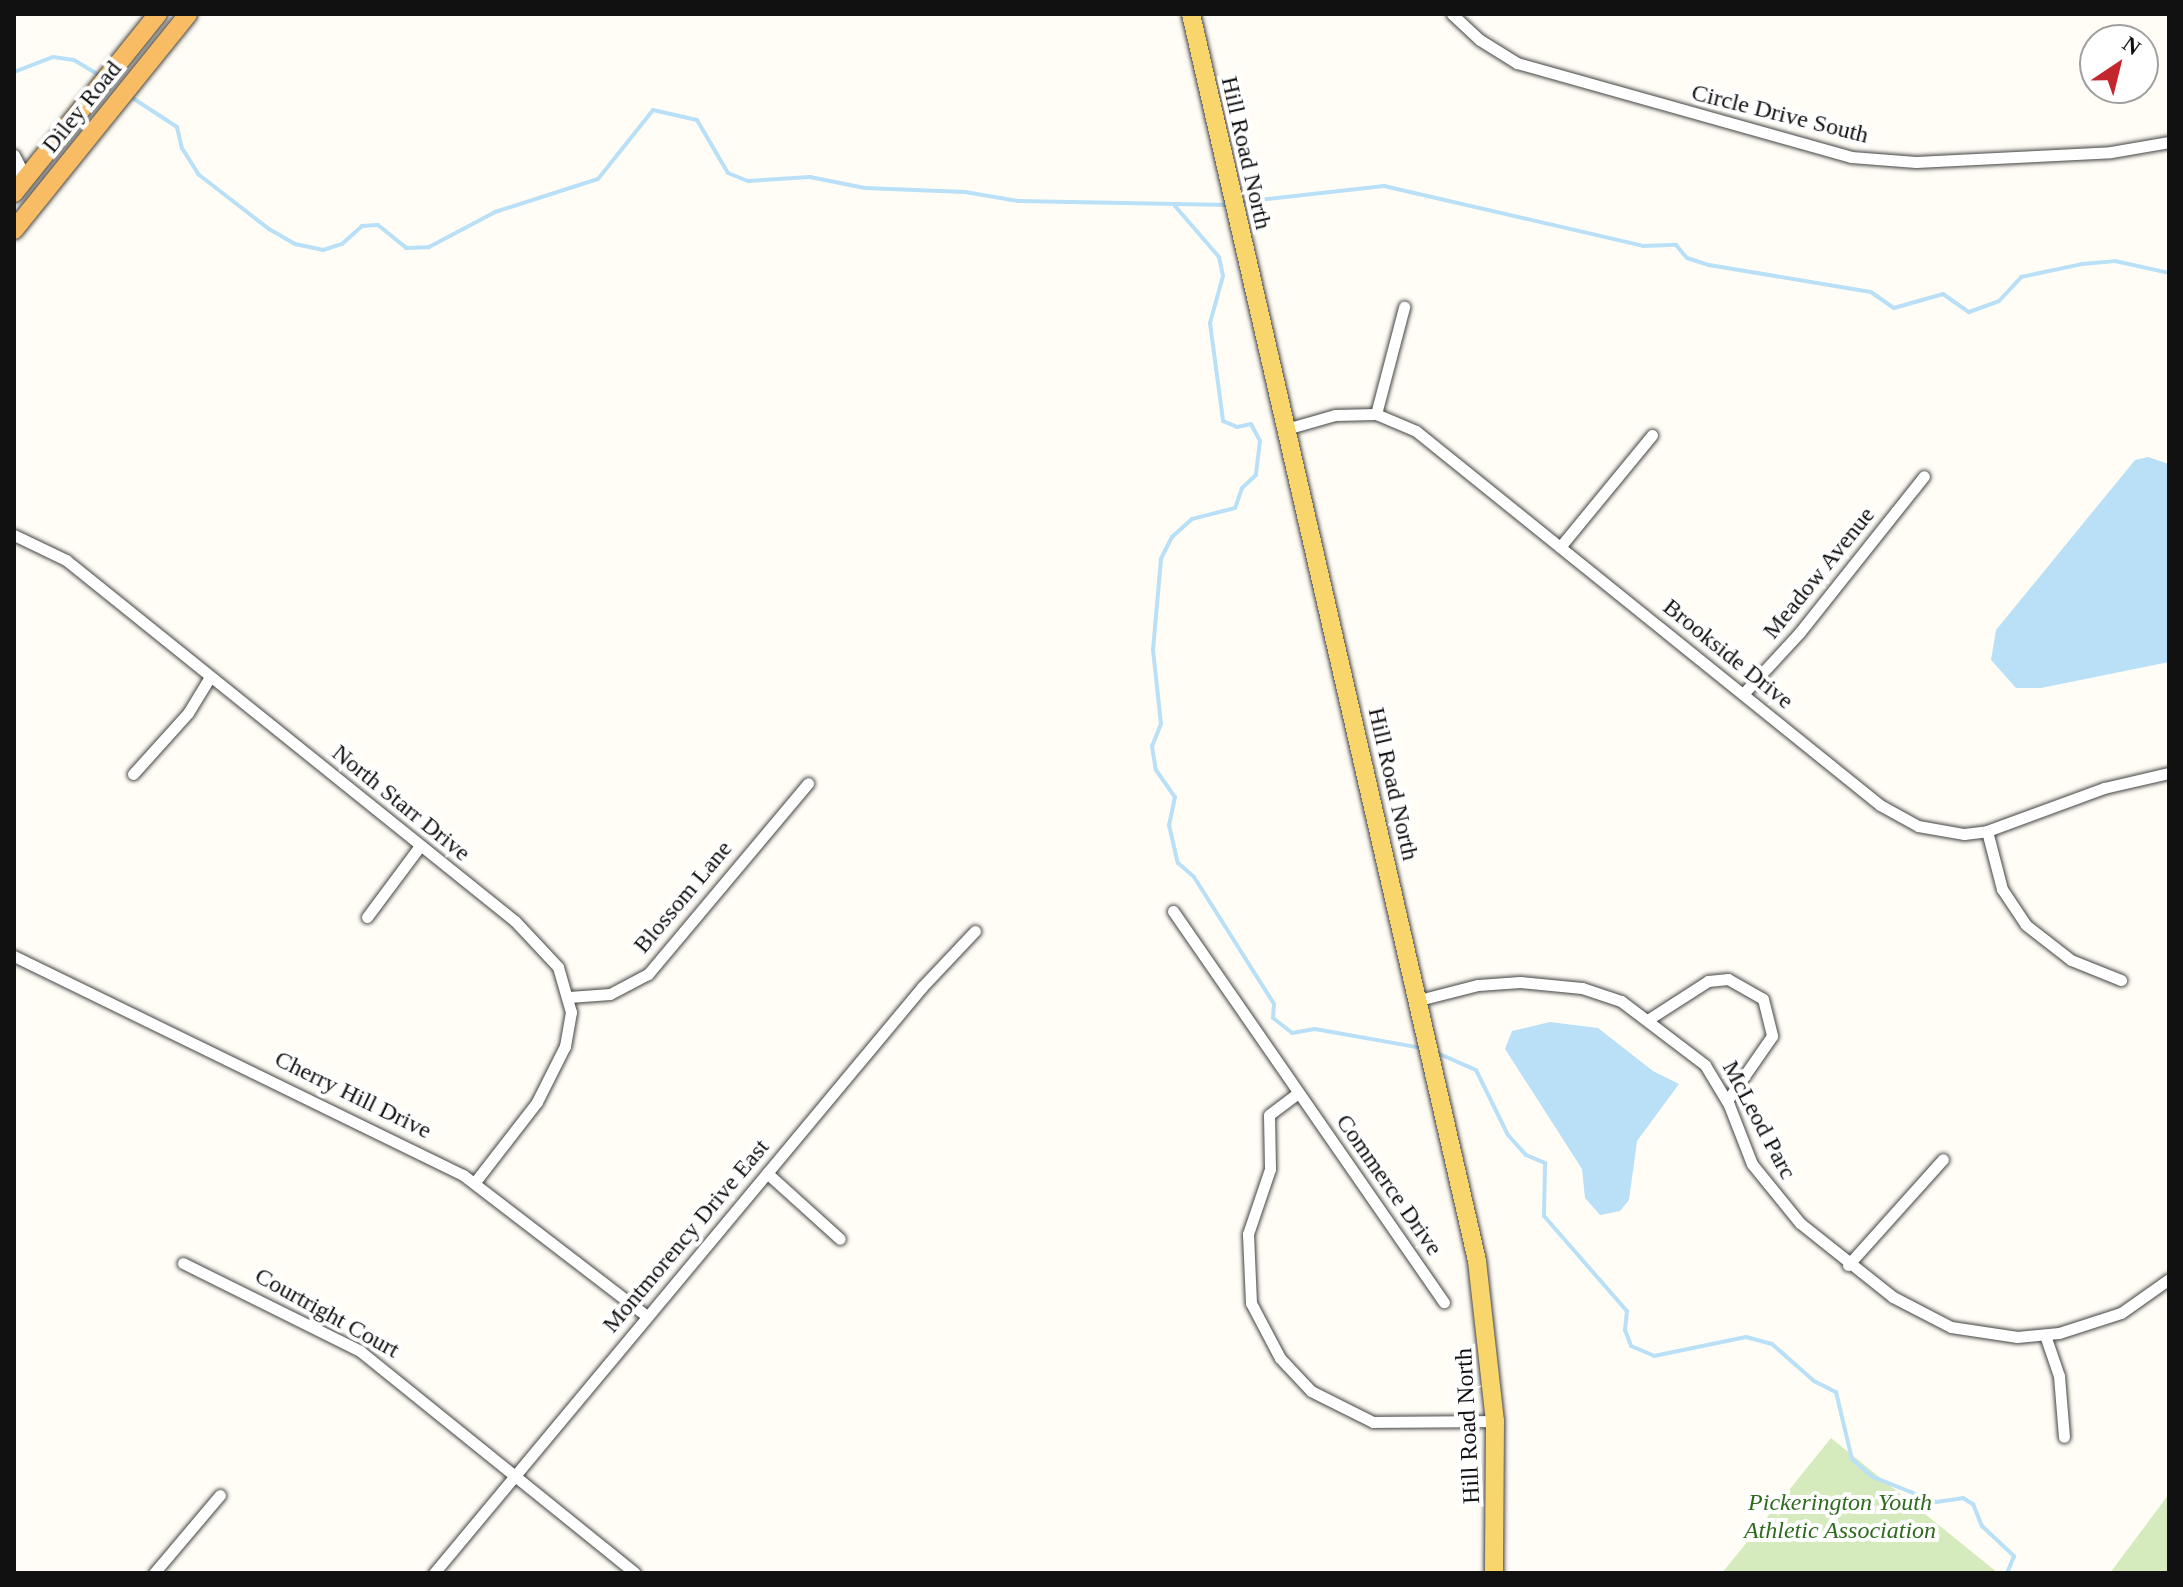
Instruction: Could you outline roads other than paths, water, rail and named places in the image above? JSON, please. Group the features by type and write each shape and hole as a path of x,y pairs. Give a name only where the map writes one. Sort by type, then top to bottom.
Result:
{"highway":[{"name":"Diley Road","path":"14,193 22,172 81,110 158,14"},
{"name":"Diley Road","path":"14,230 188,14"}],"main road":[{"name":"Hill Road North","path":"1191,14 1477,1261 1495,1421 1494,1573"}],"street":[{"name":"Circle Drive South","path":"1452,14 1480,40 1517,63 1851,157 1916,162 2081,154 2169,142"},
{"path":"14,155 22,172 46,190"},
{"path":"1376,414 1404,307"},
{"name":"Brookside Drive","path":"1286,429 1335,415 1376,414 1433,443 1900,818 1939,832 1987,831 2104,788 2169,773"},
{"path":"1560,547 1652,435"},
{"name":"Meadow Avenue","path":"1743,694 1800,632 1924,476"},
{"name":"North Starr Drive","path":"14,535 66,560 531,935 558,967 569,997 570,1026 554,1072 475,1182"},
{"path":"133,774 188,713 210,677"},
{"name":"Blossom Lane","path":"569,997 610,994 648,974 808,783"},
{"path":"1987,831 1998,880 2026,925 2071,960 2121,980"},
{"path":"367,917 420,846"},
{"name":"Commerce Drive","path":"1173,911 1444,1302"},
{"name":"Montmorency Drive East","path":"434,1573 767,1173 975,931"},
{"name":"Cherry Hill Drive","path":"14,956 475,1182 647,1316"},
{"path":"1649,1019 1708,981 1728,979 1763,999 1772,1036 1727,1101"},
{"name":"McLeod Parc","path":"1419,1000 1478,985 1545,984 1602,993 1649,1019 1705,1065 1727,1101 1742,1145 1764,1182 1848,1265 1912,1309 1951,1327 1994,1336 2045,1335 2121,1313 2169,1279"},
{"path":"1298,1093 1269,1115 1270,1169 1248,1234 1251,1303 1280,1358 1311,1391 1373,1422 1495,1421"},
{"path":"1848,1265 1943,1159"},
{"path":"767,1173 840,1239"},
{"name":"Courtright Court","path":"183,1263 360,1351 517,1473 635,1573"},
{"path":"2045,1335 2059,1376 2064,1437"},
{"path":"154,1573 220,1495"}],"water":[{"path":"2148,457 2169,464 2169,662 2041,688 2016,688 1991,660 1996,630 2135,460"},
{"path":"1550,1022 1598,1028 1653,1071 1679,1084 1637,1141 1629,1200 1620,1211 1600,1215 1585,1198 1582,1169 1505,1049 1512,1031"}],"waterway":[{"path":"14,72 53,57 74,60 101,76"},
{"path":"131,97 177,127 182,148 198,174 269,229 295,244 323,250 342,244 362,226 378,225 406,248 429,247 495,212 598,179 653,110 697,120 728,173 748,181 810,177 865,188 965,192 1018,201 1229,205"},
{"path":"1241,202 1384,186 1643,246 1676,245 1687,258 1709,265 1871,292 1894,308 1943,294 1969,312 1999,301 2021,277 2082,264 2115,261 2169,273"},
{"path":"1175,206 1219,257 1223,276 1210,323 1223,421 1237,427 1251,424 1260,441 1256,475 1242,488 1235,508 1192,519 1172,537 1161,559 1153,650 1161,724 1152,746 1156,770 1175,797 1169,825 1178,863 1194,877 1274,1004 1273,1018 1292,1033 1315,1029 1422,1048"},
{"path":"1435,1052 1476,1070 1508,1135 1526,1155 1545,1163 1544,1216 1627,1311 1625,1330 1631,1346 1654,1356 1746,1337 1772,1344 1814,1381 1836,1392 1852,1459 1873,1477 1936,1502 1963,1498 1973,1504 1982,1526 2014,1556 2007,1573"}],"park label":[{"name":"Pickerington Youth Athletic Association","path":"1840,1517"}]}
